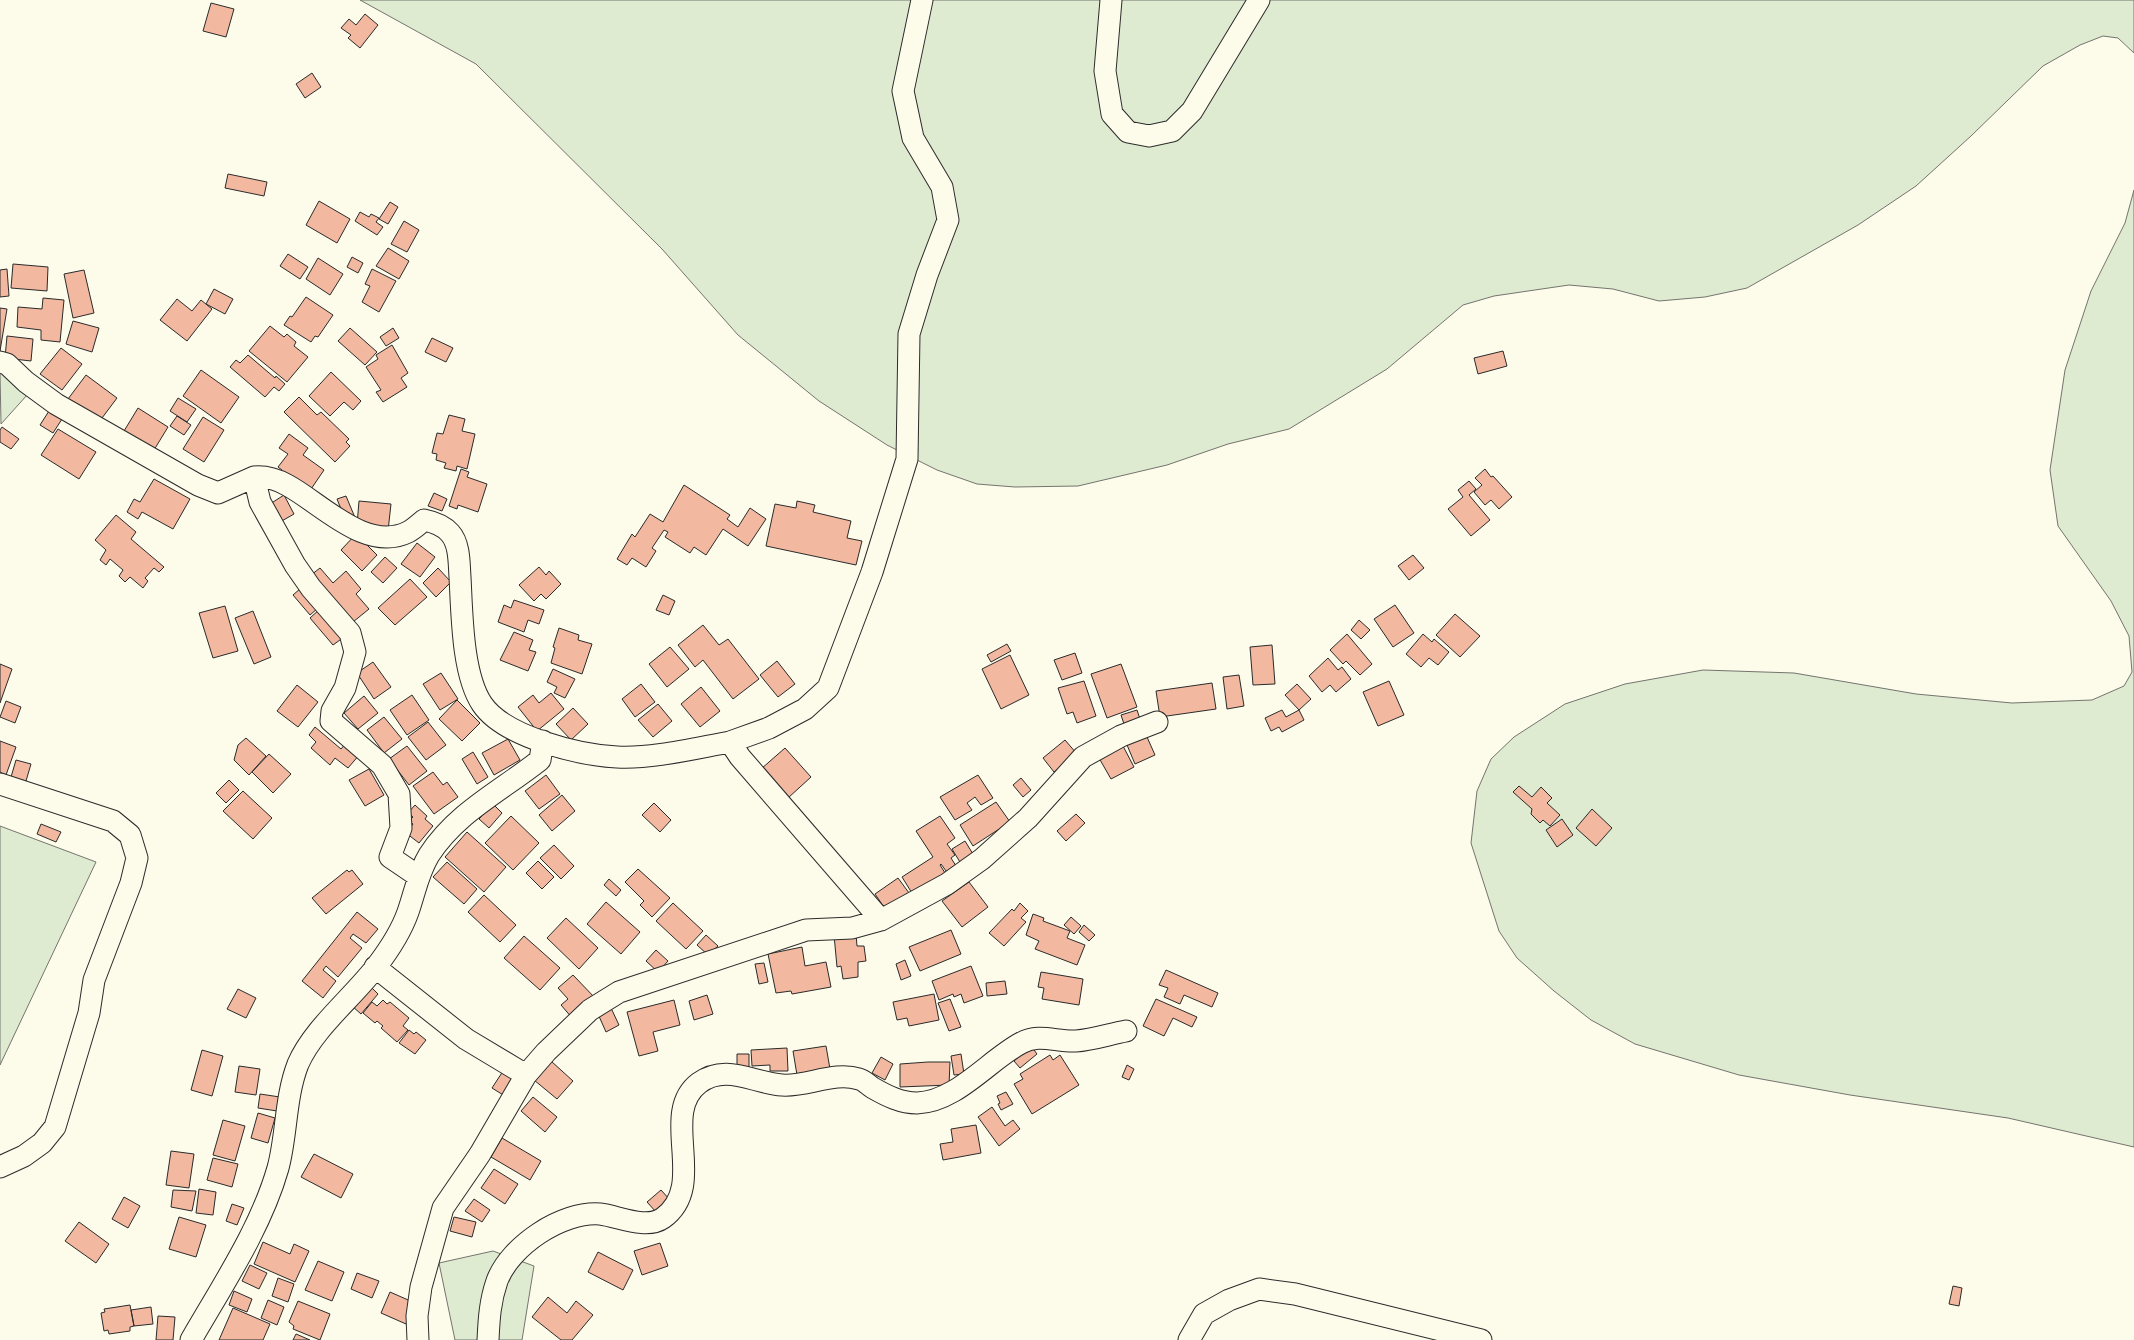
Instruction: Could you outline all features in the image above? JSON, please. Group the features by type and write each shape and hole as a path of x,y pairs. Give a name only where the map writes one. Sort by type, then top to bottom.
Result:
{"street":[{"path":"0,362 7,364 26,382 56,404 198,486 218,493 260,476 281,482 303,493 351,528 372,534 390,536 408,532 424,520 438,523 451,534 458,551 465,647 473,685 482,704 498,719 517,731 574,750 618,757 672,752 730,742 769,728 805,709 828,688 872,572 907,459 909,334 926,275 948,220 942,187 913,138 903,92 922,0"},
{"path":"1111,0 1105,71 1112,114 1128,132 1149,136 1172,131 1192,111 1259,0"},
{"path":"254,477 260,502 295,566 311,588 350,633 355,652 345,688 332,711 330,721 382,765 399,794 401,828 390,857 418,876"},
{"path":"418,1340 417,1316 421,1287 443,1208 480,1154 526,1075 546,1052 590,1010 619,992 806,930 852,928 881,920 946,884 982,859 1028,818 1083,757 1121,736 1158,722"},
{"path":"191,1340 232,1268 265,1204 278,1167 298,1064 315,1038 376,967 400,932 418,876 430,854 466,813 540,760 543,741"},
{"path":"730,742 740,757 881,920"},
{"path":"0,784 113,821 130,835 137,858 131,883 94,980 89,1013 55,1127 42,1143 24,1156 0,1167"},
{"path":"376,967 466,1039 526,1075"},
{"path":"488,1340 489,1307 498,1278 511,1258 542,1229 570,1217 598,1214 651,1223 662,1218 676,1205 684,1187 682,1119 687,1097 698,1084 713,1076 732,1073 782,1085 845,1077 860,1079 898,1101 918,1103 938,1098 960,1086 1022,1042 1042,1036 1064,1041 1079,1041 1126,1031"},
{"path":"1189,1340 1204,1314 1229,1300 1259,1289 1296,1294 1481,1340"}],"green space":[{"path":"360,0 2134,0 2134,53 2118,38 2103,36 2080,45 2043,66 1916,186 1858,225 1747,288 1705,297 1659,301 1613,289 1569,285 1494,296 1463,305 1387,369 1289,429 1228,444 1167,465 1078,486 1015,487 977,484 937,470 887,445 819,401 738,335 662,249 476,64"},
{"path":"2134,190 2134,1147 2008,1118 1850,1095 1739,1075 1635,1044 1591,1020 1554,991 1517,958 1499,931 1471,843 1477,791 1491,759 1514,737 1565,704 1625,684 1703,670 1794,673 1916,694 2012,703 2092,700 2124,686 2132,672 2129,636 2111,601 2058,526 2050,470 2065,370 2091,291 2125,223"},
{"path":"0,373 4,374 28,394 1,424"},
{"path":"0,826 96,862 0,1065"},
{"path":"493,1251 534,1266 522,1340 455,1340 439,1263"}],"building":[{"path":"211,3 234,9 226,37 203,31"},
{"path":"365,14 378,25 360,48 348,38 351,35 341,28 349,19 356,25"},
{"path":"312,73 321,87 305,98 296,84"},
{"path":"228,174 267,182 264,196 225,188"},
{"path":"319,201 350,219 337,243 306,225"},
{"path":"390,202 398,207 388,224 379,219"},
{"path":"360,212 369,217 371,214 379,218 376,222 383,227 377,235 355,221"},
{"path":"404,221 419,230 407,252 391,244"},
{"path":"388,248 409,261 399,279 376,266"},
{"path":"288,254 308,267 300,279 280,266"},
{"path":"352,257 363,263 358,273 347,267"},
{"path":"318,258 343,274 330,295 306,279"},
{"path":"13,264 48,267 47,291 11,288"},
{"path":"7,269 9,296 0,297 0,270"},
{"path":"372,269 396,281 379,312 362,302 370,286 365,284"},
{"path":"84,270 94,313 73,318 64,274"},
{"path":"214,289 233,299 225,314 206,304"},
{"path":"306,297 333,315 318,337 315,336 311,342 284,325"},
{"path":"43,298 64,300 60,342 41,340 41,330 17,327 18,307 42,309"},
{"path":"177,299 192,311 201,300 212,309 187,341 160,320"},
{"path":"0,308 7,309 0,351"},
{"path":"73,321 99,328 92,352 66,344"},
{"path":"270,326 284,337 287,334 296,342 294,346 308,357 287,382 249,351"},
{"path":"350,328 377,352 365,365 338,341"},
{"path":"393,328 399,338 386,346 380,337"},
{"path":"7,336 33,339 31,361 5,358"},
{"path":"432,338 453,348 446,362 425,352"},
{"path":"392,345 408,373 401,378 407,387 383,402 376,392 381,390 366,367 378,359 376,355"},
{"path":"61,348 82,364 62,390 40,374"},
{"path":"1503,351 1507,366 1478,374 1474,358"},
{"path":"248,355 285,384 279,391 274,387 265,397 230,367 236,360 240,363"},
{"path":"201,370 239,397 221,423 183,396"},
{"path":"331,372 361,401 353,410 344,402 330,416 309,396"},
{"path":"86,375 117,398 99,422 68,399"},
{"path":"299,397 317,415 321,412 349,439 346,442 350,446 335,462 284,412"},
{"path":"178,398 196,409 187,422 170,411"},
{"path":"138,408 168,427 154,450 124,431"},
{"path":"49,411 62,419 53,433 40,425"},
{"path":"449,415 465,419 462,431 475,434 467,469 457,466 456,471 444,468 446,463 436,460 437,454 432,453 437,433 443,434"},
{"path":"177,416 191,425 184,435 170,426"},
{"path":"203,417 224,430 204,462 183,449"},
{"path":"2,427 19,439 11,449 0,442 0,430"},
{"path":"58,429 96,452 79,479 41,455"},
{"path":"289,434 308,448 303,455 324,470 309,492 281,472 282,470 278,467 288,454 279,448"},
{"path":"461,469 469,472 467,477 487,484 478,512 458,505 457,509 449,506"},
{"path":"1485,469 1512,497 1499,509 1491,500 1485,505 1474,492 1482,485 1475,478"},
{"path":"154,479 190,499 173,529 142,512 138,519 127,512 134,499 140,502"},
{"path":"1469,481 1476,489 1469,495 1490,520 1471,536 1448,509 1463,497 1458,490"},
{"path":"684,485 730,515 727,519 738,527 750,508 766,519 748,546 723,529 706,555 694,547 690,553 665,537 668,532 664,530 652,548 656,551 646,567 632,558 627,565 617,559 632,534 635,537 650,514 663,522"},
{"path":"434,493 447,499 442,511 428,506"},
{"path":"284,495 294,514 280,522 270,504"},
{"path":"346,496 356,520 347,524 337,499"},
{"path":"359,501 391,504 388,531 357,525"},
{"path":"797,501 815,505 813,512 851,521 847,538 862,541 856,565 766,546 775,504 796,508"},
{"path":"116,515 136,532 131,539 164,567 159,572 154,568 145,578 148,581 143,588 130,577 125,582 119,576 123,570 110,559 106,565 100,560 106,550 95,540"},
{"path":"356,534 377,555 362,571 341,550"},
{"path":"417,543 435,557 420,577 401,564"},
{"path":"1413,555 1424,568 1409,580 1398,566"},
{"path":"385,557 397,568 383,583 371,572"},
{"path":"539,567 546,575 549,571 561,584 546,599 541,594 534,601 519,585"},
{"path":"320,568 333,583 346,571 361,589 356,594 369,609 348,626 306,579"},
{"path":"438,568 451,582 436,597 423,583"},
{"path":"410,579 427,597 395,625 378,608"},
{"path":"301,588 318,608 310,615 293,595"},
{"path":"663,595 675,601 669,615 656,610"},
{"path":"514,600 544,610 539,624 528,620 524,632 498,622 504,605 511,608"},
{"path":"1395,605 1414,633 1393,647 1374,619"},
{"path":"225,606 238,651 213,658 199,613"},
{"path":"320,609 344,637 333,645 310,618"},
{"path":"253,611 271,657 254,664 235,618"},
{"path":"1455,614 1480,636 1460,657 1436,635"},
{"path":"1359,620 1370,630 1361,639 1351,630"},
{"path":"703,625 719,645 728,639 759,679 733,699 703,660 695,667 678,645"},
{"path":"559,628 579,635 578,640 592,644 582,674 551,663 555,648 553,647"},
{"path":"514,632 533,640 529,650 536,652 528,671 500,660"},
{"path":"1347,634 1372,664 1360,675 1346,661 1343,664 1330,650"},
{"path":"1423,634 1432,642 1434,639 1449,652 1438,665 1429,658 1421,667 1406,654"},
{"path":"1007,644 1011,651 991,662 987,655"},
{"path":"1272,645 1275,684 1253,685 1250,647"},
{"path":"670,647 689,669 667,687 649,664"},
{"path":"1075,653 1082,673 1062,680 1054,660"},
{"path":"1010,655 1029,695 1001,709 982,669"},
{"path":"1328,658 1338,670 1342,667 1351,679 1336,692 1330,685 1322,692 1309,676"},
{"path":"777,661 795,684 778,697 760,675"},
{"path":"373,662 391,687 374,699 357,673"},
{"path":"0,664 12,669 0,703"},
{"path":"1121,664 1137,707 1107,718 1091,674"},
{"path":"553,669 575,679 565,698 554,693 557,687 547,682"},
{"path":"441,673 458,699 440,710 423,684"},
{"path":"1239,675 1244,706 1227,709 1223,677"},
{"path":"1084,681 1096,716 1077,723 1073,712 1067,714 1058,688"},
{"path":"1389,681 1404,715 1378,726 1363,692"},
{"path":"1212,683 1216,709 1160,717 1156,691"},
{"path":"641,684 655,702 635,717 622,699"},
{"path":"1297,684 1311,699 1299,710 1285,695"},
{"path":"297,685 318,702 298,727 277,711"},
{"path":"701,687 720,711 700,727 681,704"},
{"path":"551,693 564,709 537,731 518,707 533,695 539,703"},
{"path":"412,695 429,720 407,735 390,710"},
{"path":"364,696 378,713 358,729 344,713"},
{"path":"457,700 480,723 462,741 439,719"},
{"path":"6,701 21,707 15,723 0,717"},
{"path":"658,704 672,721 653,737 638,720"},
{"path":"573,708 588,724 571,740 556,724"},
{"path":"1137,710 1141,722 1125,727 1121,715"},
{"path":"1282,710 1286,717 1299,710 1304,720 1282,732 1279,727 1271,731 1265,718"},
{"path":"384,717 402,739 384,753 367,730"},
{"path":"428,722 446,745 426,760 408,737"},
{"path":"315,727 341,749 346,743 360,754 348,768 335,758 330,765 311,748 316,742 309,735"},
{"path":"1147,737 1155,755 1135,764 1127,745"},
{"path":"246,738 266,756 249,775 234,760 238,745"},
{"path":"508,739 520,760 494,775 482,753"},
{"path":"1065,740 1077,754 1054,772 1043,758"},
{"path":"0,741 16,747 6,775 0,772"},
{"path":"407,746 427,771 409,785 389,759"},
{"path":"1123,746 1134,767 1111,779 1099,758"},
{"path":"785,748 811,777 788,798 761,769"},
{"path":"473,752 488,777 477,784 462,759"},
{"path":"269,754 291,774 273,793 252,772"},
{"path":"16,760 31,764 26,781 11,777"},
{"path":"369,769 384,795 365,806 349,780"},
{"path":"433,772 443,785 447,782 458,797 434,814 413,786"},
{"path":"546,775 560,794 539,809 525,791"},
{"path":"978,775 993,798 981,805 975,797 967,803 972,810 955,820 940,797"},
{"path":"1021,778 1031,790 1023,797 1013,785"},
{"path":"229,780 239,790 226,803 216,793"},
{"path":"1519,786 1532,797 1541,787 1552,798 1547,803 1560,815 1550,826 1543,820 1540,823 1531,814 1532,809 1513,792"},
{"path":"243,791 272,818 253,839 223,811"},
{"path":"562,795 575,811 552,831 539,815"},
{"path":"996,802 1010,822 973,846 960,825"},
{"path":"654,803 671,820 660,832 642,815"},
{"path":"493,804 502,813 489,828 479,819"},
{"path":"415,805 427,816 425,819 433,826 419,843 406,833 413,824 409,821 413,817 408,813"},
{"path":"1592,809 1612,828 1596,846 1576,828"},
{"path":"1076,814 1085,823 1066,841 1057,831"},
{"path":"511,816 539,843 513,870 485,843"},
{"path":"940,816 955,838 947,844 955,855 951,858 958,869 949,875 941,864 947,876 915,898 902,877 933,857 916,831"},
{"path":"1562,819 1573,835 1557,847 1546,830"},
{"path":"41,824 61,832 56,842 37,834"},
{"path":"467,832 506,867 484,892 445,857"},
{"path":"965,841 976,859 963,867 952,849"},
{"path":"554,845 574,866 561,879 540,858"},
{"path":"538,861 554,877 542,889 526,873"},
{"path":"447,862 477,889 464,904 433,877"},
{"path":"638,869 670,898 652,917 640,905 644,901 625,882"},
{"path":"347,870 349,872 352,870 363,884 326,914 312,898"},
{"path":"898,878 912,897 888,913 875,894"},
{"path":"609,879 621,890 616,896 604,885"},
{"path":"969,882 988,907 962,927 942,901"},
{"path":"484,895 516,925 500,942 468,912"},
{"path":"606,902 640,932 621,954 587,924"},
{"path":"673,903 703,931 686,949 656,921"},
{"path":"1020,903 1028,911 1021,918 1026,922 1004,946 989,933 1012,909 1014,911"},
{"path":"357,912 378,929 366,943 353,934 350,938 362,948 338,977 326,966 323,970 336,981 323,998 302,981"},
{"path":"1033,914 1044,918 1043,921 1070,931 1067,938 1085,945 1077,965 1035,949 1039,941 1026,935"},
{"path":"1071,917 1081,926 1074,934 1064,925"},
{"path":"566,918 598,948 579,969 547,938"},
{"path":"1084,925 1095,935 1089,941 1079,932"},
{"path":"951,930 961,954 920,971 909,947"},
{"path":"856,934 857,946 864,946 866,961 858,962 858,977 843,979 841,966 837,967 834,935"},
{"path":"706,935 718,946 708,955 697,945"},
{"path":"524,936 560,968 540,990 504,958"},
{"path":"802,947 805,966 826,962 831,987 792,994 791,991 776,993 768,954"},
{"path":"656,950 668,961 658,972 646,961"},
{"path":"905,960 911,976 901,980 896,964"},
{"path":"764,963 768,982 759,984 755,964"},
{"path":"971,966 983,996 964,1003 961,994 954,997 953,994 939,1000 932,981"},
{"path":"1166,970 1218,993 1212,1007 1184,995 1180,1004 1164,997 1168,988 1159,985"},
{"path":"1041,972 1083,979 1079,1005 1042,999 1044,988 1038,987"},
{"path":"573,975 596,999 573,1019 561,1005 568,999 558,988"},
{"path":"1005,981 1007,994 987,996 986,983"},
{"path":"370,986 378,994 361,1014 352,1006"},
{"path":"238,989 256,998 246,1018 227,1009"},
{"path":"934,994 939,1020 909,1026 907,1018 897,1020 893,1002"},
{"path":"707,995 713,1014 694,1020 689,1001"},
{"path":"950,999 961,1027 949,1031 938,1003"},
{"path":"1156,999 1197,1017 1192,1027 1173,1018 1164,1036 1143,1026"},
{"path":"383,1000 387,1004 390,1002 409,1018 403,1026 408,1030 397,1042 381,1028 383,1026 377,1021 375,1023 363,1013 372,1002 377,1006"},
{"path":"674,1000 680,1025 653,1032 658,1051 639,1056 627,1012"},
{"path":"611,1008 619,1025 606,1032 598,1014"},
{"path":"409,1030 414,1034 416,1032 426,1040 415,1054 399,1043"},
{"path":"826,1046 830,1069 797,1075 793,1051"},
{"path":"1031,1046 1037,1054 1020,1068 1014,1061"},
{"path":"787,1048 788,1071 770,1071 770,1065 752,1066 751,1050"},
{"path":"202,1050 223,1056 212,1096 191,1090"},
{"path":"737,1054 749,1054 749,1069 737,1069"},
{"path":"961,1054 964,1074 954,1075 951,1056"},
{"path":"1050,1055 1053,1060 1060,1055 1079,1085 1032,1114 1014,1084 1023,1079 1020,1074"},
{"path":"881,1057 893,1064 885,1080 872,1073"},
{"path":"551,1061 573,1081 557,1099 534,1080"},
{"path":"950,1062 949,1085 900,1087 900,1064"},
{"path":"1127,1065 1134,1069 1129,1080 1122,1077"},
{"path":"239,1066 260,1069 256,1095 235,1092"},
{"path":"505,1068 519,1081 508,1098 492,1088"},
{"path":"1006,1092 1013,1104 1001,1110 997,1096"},
{"path":"260,1094 280,1097 277,1111 258,1108"},
{"path":"533,1097 557,1117 545,1132 521,1111"},
{"path":"992,1107 1005,1126 1013,1120 1020,1129 999,1146 978,1117"},
{"path":"258,1113 275,1118 268,1143 251,1138"},
{"path":"223,1120 245,1126 235,1161 213,1155"},
{"path":"976,1125 981,1153 943,1160 940,1144 953,1142 951,1129"},
{"path":"502,1138 541,1161 530,1180 491,1157"},
{"path":"171,1151 194,1154 189,1188 166,1185"},
{"path":"314,1154 353,1174 341,1198 301,1177"},
{"path":"213,1158 238,1164 232,1187 207,1180"},
{"path":"494,1169 518,1184 505,1204 481,1188"},
{"path":"199,1189 216,1192 213,1215 196,1213"},
{"path":"173,1190 196,1191 192,1211 171,1207"},
{"path":"661,1190 670,1200 656,1212 647,1202"},
{"path":"124,1197 140,1206 128,1228 112,1219"},
{"path":"474,1199 490,1210 482,1222 465,1211"},
{"path":"232,1204 244,1208 237,1225 226,1221"},
{"path":"179,1217 206,1225 196,1257 169,1249"},
{"path":"454,1217 476,1222 472,1237 450,1231"},
{"path":"79,1222 109,1244 96,1263 65,1241"},
{"path":"263,1242 290,1254 294,1244 309,1251 295,1282 254,1264"},
{"path":"660,1243 668,1266 642,1275 634,1251"},
{"path":"598,1252 633,1270 623,1290 588,1272"},
{"path":"318,1261 344,1272 332,1301 305,1290"},
{"path":"250,1265 267,1273 259,1289 242,1281"},
{"path":"357,1273 379,1281 372,1298 351,1289"},
{"path":"278,1278 294,1284 288,1302 272,1296"},
{"path":"1953,1286 1962,1288 1959,1306 1949,1304"},
{"path":"234,1291 252,1299 247,1312 229,1305"},
{"path":"390,1292 415,1303 406,1324 381,1313"},
{"path":"548,1297 567,1313 576,1301 593,1315 572,1340 561,1340 532,1317"},
{"path":"268,1300 284,1307 277,1325 261,1318"},
{"path":"298,1301 330,1314 320,1340 293,1329 294,1326 289,1322"},
{"path":"130,1305 134,1326 130,1327 130,1331 109,1334 108,1330 104,1331 101,1313 105,1312 104,1309"},
{"path":"151,1307 153,1324 134,1326 131,1310"},
{"path":"233,1308 270,1324 263,1340 219,1340"},
{"path":"158,1316 175,1317 173,1340 156,1340"},
{"path":"296,1334 310,1340 293,1340"}]}
